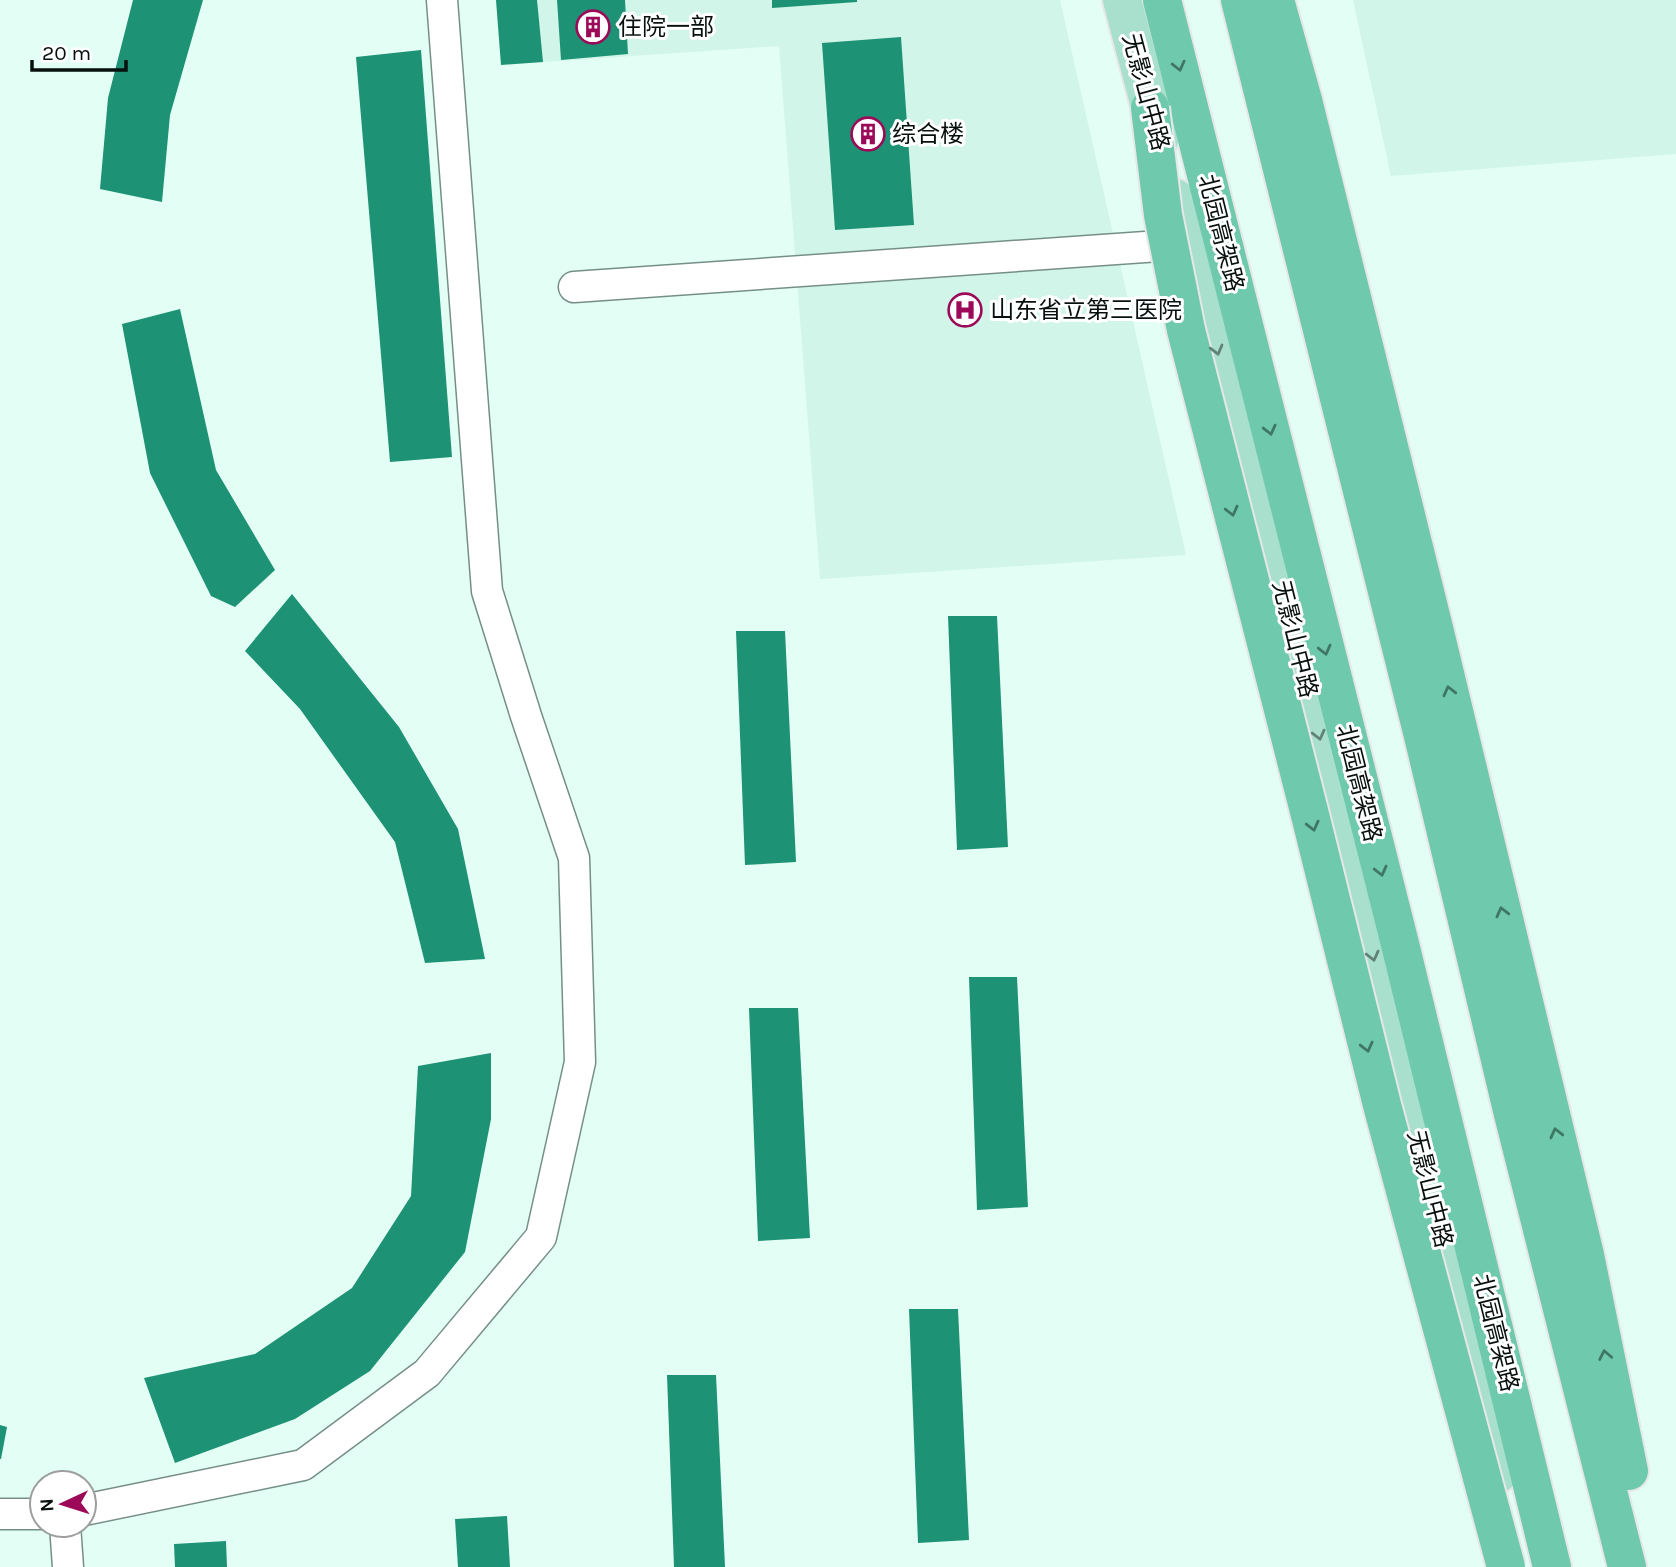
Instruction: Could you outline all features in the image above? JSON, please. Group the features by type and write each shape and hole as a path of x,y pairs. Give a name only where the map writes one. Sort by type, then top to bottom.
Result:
{"highway":[{"name":"北园高架路","path":"1162,0 1400,944 1552,1567"},
{"path":"1240,0 1627,1567"},
{"path":"1275,0 1303,100 1424,588 1585,1255 1633,1489 1643,1567"},
{"path":"1150,108 1163,215 1186,330 1382,1105 1506,1567"}],"main road":[{"name":"无影山中路","path":"1122,0 1282,587 1522,1567"},
{"path":"1268,0 1279,93 1357,413 1511,1076 1603,1451 1636,1567"}],"street":[{"path":"98,1507 303,1465 427,1373 541,1237 580,1062 574,858 487,591 442,0"},
{"path":"574,287 1188,244"},
{"path":"0,1514 28,1514"},
{"path":"66,1539 68,1567"}],"shaded area":[{"name":"山东省立第三医院","path":"496,0 1060,0 1186,555 820,579 779,46 501,65"},
{"path":"1353,0 1676,0 1676,154 1391,176"}],"building":[{"path":"133,0 203,0 170,115 162,202 100,189 108,98"},
{"path":"496,0 537,0 543,62 501,65"},
{"name":"住院一部","path":"557,0 625,0 628,54 561,60"},
{"path":"772,0 857,0 857,2 772,8"},
{"name":"综合楼","path":"901,37 914,225 835,230 822,43"},
{"path":"421,50 452,457 390,462 356,57"},
{"path":"180,309 216,470 275,570 235,607 211,596 150,473 122,324"},
{"path":"292,594 399,727 458,829 485,959 425,963 395,842 300,709 245,651"},
{"path":"948,616 997,616 1008,847 957,850"},
{"path":"736,631 785,631 796,862 745,865"},
{"path":"969,977 1017,977 1028,1207 977,1210"},
{"path":"749,1008 798,1008 810,1238 758,1241"},
{"path":"491,1053 491,1119 465,1252 370,1371 295,1419 175,1463 144,1378 255,1354 352,1288 411,1196 418,1066"},
{"path":"909,1309 958,1309 969,1540 918,1543"},
{"path":"667,1375 716,1375 725,1567 674,1567"},
{"path":"0,1425 7,1427 1,1459 0,1459"},
{"path":"507,1516 510,1567 458,1567 455,1519"},
{"path":"226,1541 227,1567 175,1567 174,1544"}],"place":[{"name":"住院一部","path":"593,27"},
{"name":"综合楼","path":"868,134"},
{"name":"山东省立第三医院","path":"965,310"}]}
